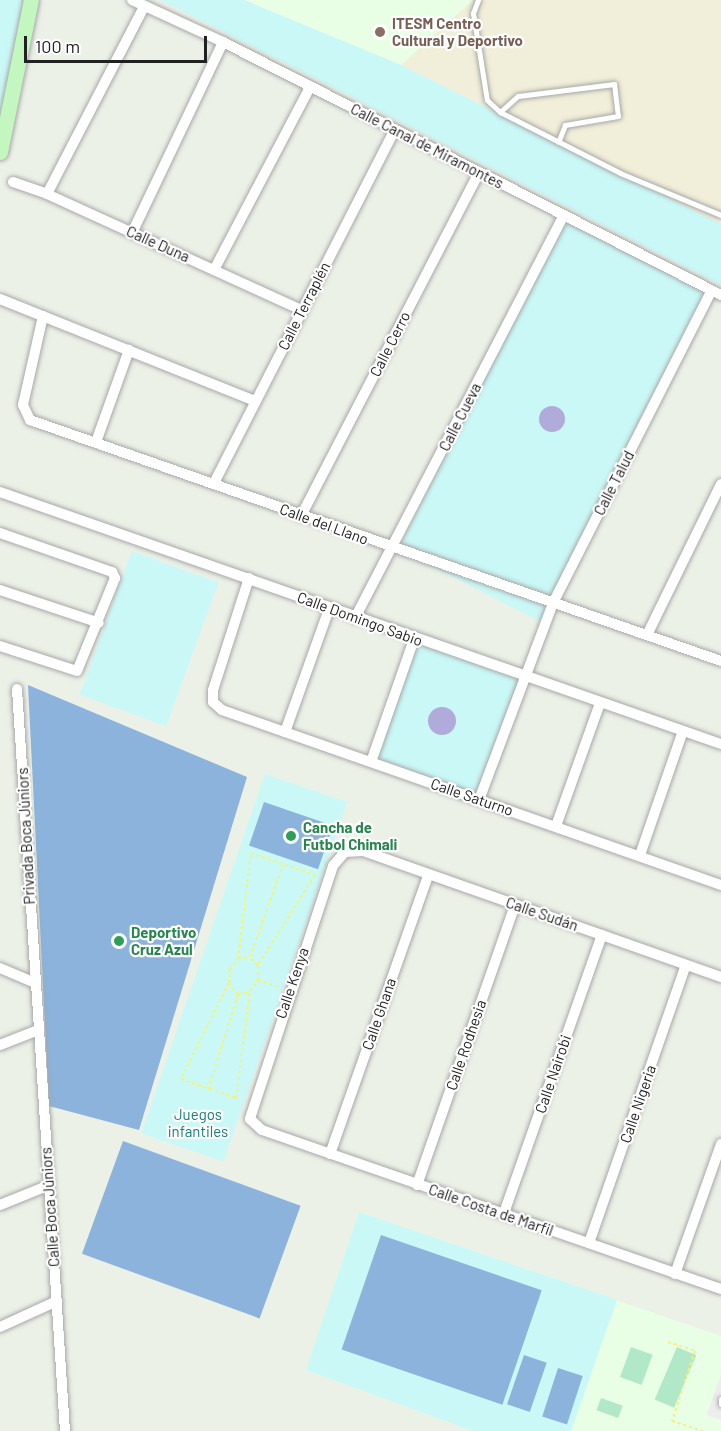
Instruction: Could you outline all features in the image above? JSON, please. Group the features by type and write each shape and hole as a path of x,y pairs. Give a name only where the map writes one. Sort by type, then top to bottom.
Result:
{"street":[{"path":"0,152 31,0"},
{"name":"Calle Canal de Miramontes","path":"132,0 223,42 716,293"},
{"path":"47,194 144,7"},
{"path":"132,233 223,42"},
{"path":"214,270 310,87"},
{"name":"Calle Terraplén","path":"214,483 395,130"},
{"name":"Calle Cerro","path":"301,516 479,172"},
{"name":"Calle Duna","path":"13,182 47,194 301,310"},
{"name":"Calle Cueva","path":"355,618 564,215"},
{"name":"Calle Talud","path":"479,800 523,677 553,603 716,293"},
{"path":"0,299 255,401"},
{"name":"Calle del Llano","path":"43,316 23,405 25,415 30,420 214,483 392,549 721,661"},
{"path":"96,442 129,351"},
{"path":"647,635 721,484"},
{"name":"Calle Domingo Sabio","path":"0,492 249,578 414,639 721,744"},
{"path":"0,533 111,572 113,585 77,671 0,646"},
{"name":"Calle Saturno","path":"249,578 213,690 213,702 222,710 721,885"},
{"path":"0,590 99,623"},
{"path":"285,732 329,609"},
{"path":"371,762 414,639"},
{"name":"Privada Boca Júniors","path":"17,689 35,983"},
{"path":"556,826 600,703"},
{"path":"640,855 683,731"},
{"name":"Calle Sudán","path":"363,851 721,977"},
{"name":"Calle Kenya","path":"262,1130 254,1126 250,1110 333,866 345,852 363,851"},
{"name":"Calle Ghana","path":"330,1154 428,875"},
{"name":"Calle Rodhesia","path":"417,1185 515,905"},
{"name":"Calle Nairobi","path":"504,1213 602,935"},
{"name":"Calle Nigeria","path":"589,1243 686,965"},
{"path":"0,968 35,983"},
{"name":"Calle Boca Júniors","path":"35,983 65,1431"},
{"path":"0,1045 38,1030"},
{"name":"Calle Costa de Marfil","path":"262,1130 721,1289"},
{"path":"675,1274 721,1143"},
{"path":"0,1205 47,1186"},
{"path":"0,1327 57,1301"}],"lane":[{"path":"478,0 473,12 488,100 500,112 558,142 721,215"},
{"path":"500,112 519,96 614,84 618,116 565,125 558,142"},
{"path":"721,1399 721,1404"}],"path":[{"path":"251,853 315,875 258,965 258,980 250,991 236,1098 181,1079 229,983 230,970 238,959 251,853"},
{"path":"250,957 283,864"},
{"path":"238,959 250,957"},
{"path":"250,957 258,965"},
{"path":"258,980 289,990"},
{"path":"229,983 238,995"},
{"path":"238,995 250,991"},
{"path":"208,1089 238,995"},
{"path":"668,1342 695,1351 672,1421 702,1431"}],"shaded area":[{"name":"ITESM Centro Cultural y Deportivo","path":"244,0 473,0 401,65"},
{"path":"473,0 721,0 721,224 401,65"},
{"path":"552,406 561,410 565,419 561,428 552,432 543,428 539,419 543,410"},
{"name":"Deportivo Cruz Azul","path":"28,685 247,777 139,1130 49,1106"},
{"path":"442,707 452,711 456,721 452,731 442,735 432,731 428,721 432,711"},
{"name":"Cancha de Futbol Chimali","path":"264,802 333,826 318,869 249,845"},
{"path":"123,1141 301,1206 260,1318 82,1254"},
{"path":"359,1212 721,1336 721,1431 473,1431 306,1370"},
{"path":"381,1235 542,1290 502,1405 342,1349"},
{"path":"524,1355 547,1363 530,1412 507,1404"},
{"path":"558,1368 583,1376 567,1425 542,1417"},
{"path":"721,1374 721,1420 707,1415"}],"green space":[{"path":"0,0 26,0 0,133"},
{"path":"161,0 244,0 401,65 721,224 721,285"},
{"path":"565,221 708,294 540,622 398,549"},
{"path":"132,551 218,582 166,726 80,695"},
{"path":"416,642 521,678 479,799 374,763"},
{"name":"Juegos infantiles","path":"265,774 347,802 224,1162 141,1133"},
{"path":"359,1212 617,1300 571,1431 473,1431 306,1370"},
{"path":"631,1347 653,1355 642,1385 620,1377"},
{"path":"677,1347 696,1355 674,1408 655,1399"},
{"path":"601,1398 623,1406 618,1418 597,1410"}],"place":[{"name":"ITESM Centro Cultural y Deportivo","path":"380,32"},
{"name":"Cancha de Futbol Chimali","path":"291,836"},
{"name":"Deportivo Cruz Azul","path":"119,941"}]}
